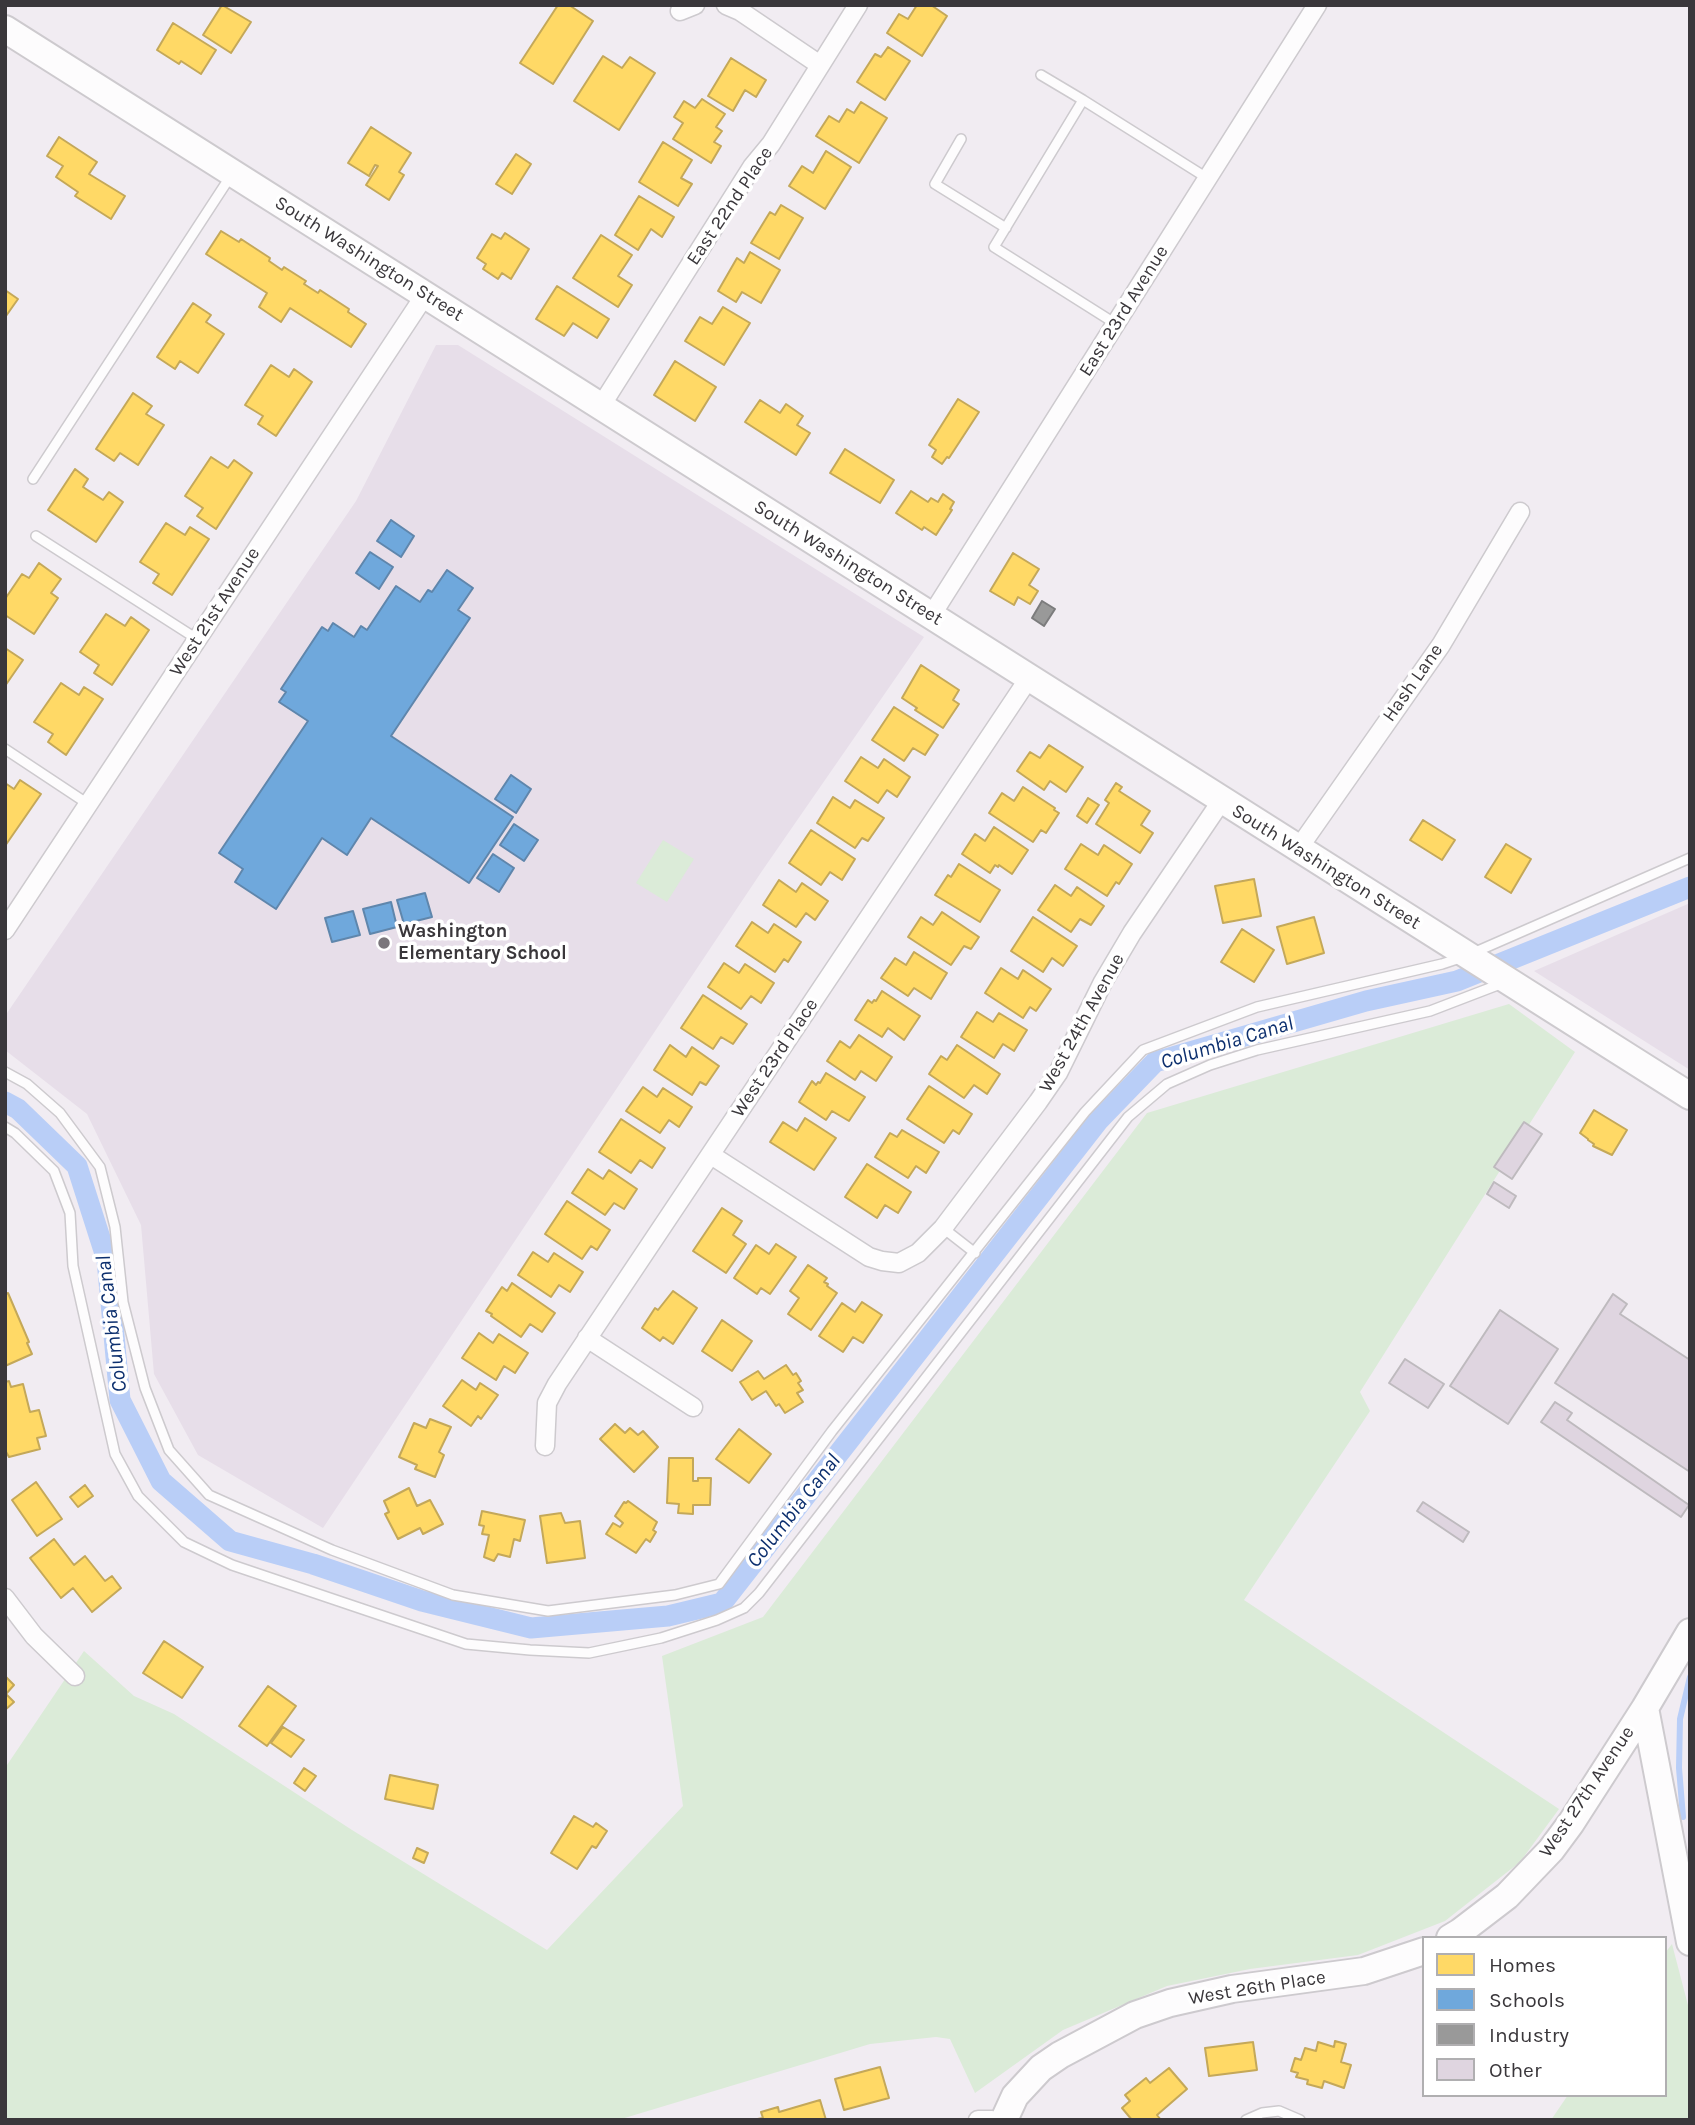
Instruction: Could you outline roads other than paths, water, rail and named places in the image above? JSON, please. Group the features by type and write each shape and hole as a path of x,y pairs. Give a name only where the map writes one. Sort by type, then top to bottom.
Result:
{"main road":[{"name":"South Washington Street","path":"5,29 1690,1096"},
{"name":"West 27th Avenue","path":"1455,1935 1517,1886 1571,1823 1690,1632"},
{"path":"1645,1708 1690,1942"},
{"name":"West 26th Place","path":"1004,2120 1015,2096 1041,2068 1135,2015 1170,2003 1231,1989 1364,1971 1395,1963 1422,1952"}],"street":[{"path":"726,5 740,11 820,65"},
{"name":"East 22nd Place","path":"601,406 858,5"},
{"name":"East 23rd Avenue","path":"931,616 1317,5"},
{"name":"West 21st Avenue","path":"5,930 425,295"},
{"name":"Hash Lane","path":"1298,849 1441,645 1520,512"},
{"name":"West 23rd Place","path":"545,1446 547,1403 557,1384 1029,678"},
{"name":"West 24th Avenue","path":"711,1155 869,1257 899,1262 918,1253 943,1228 1058,1073 1103,982 1132,933 1222,800"},
{"path":"587,1338 693,1407"},
{"path":"5,1598 34,1636 75,1676"},
{"path":"978,2120 992,2120"}],"lane":[{"path":"1041,75 1207,178"},
{"path":"1083,100 994,247 1116,324"},
{"path":"961,139 935,184 1006,228"},
{"path":"33,479 233,173"},
{"path":"36,536 197,639"},
{"path":"5,749 88,804"},
{"path":"5,1127 15,1133 54,1171 70,1213 73,1266 115,1454 138,1496 184,1542 232,1565 466,1644 589,1653 662,1638 718,1620 744,1608 759,1593 1128,1117 1167,1084 1210,1065 1257,1050 1430,1011 1487,969 1690,858"},
{"path":"5,1072 27,1084 60,1113 100,1167 115,1227 123,1302 145,1388 169,1450 209,1495 332,1550 453,1595 548,1611 675,1595 719,1584 832,1432 1085,1112 1143,1050 1257,1007 1442,964 1487,969"},
{"path":"943,1228 975,1253"},
{"path":"1246,2120 1262,2113 1279,2111 1300,2120"}],"waterway":[{"name":"Columbia Canal","path":"5,1102 18,1109 77,1166 107,1260 120,1400 161,1481 230,1541 313,1564 422,1601 531,1628 668,1616 722,1603 1098,1121 1155,1062 1366,1001 1457,981 1690,887"},
{"path":"1683,1817 1679,1768 1680,1719 1690,1677"}],"place":[{"name":"Washington Elementary School","path":"384,943"}]}
